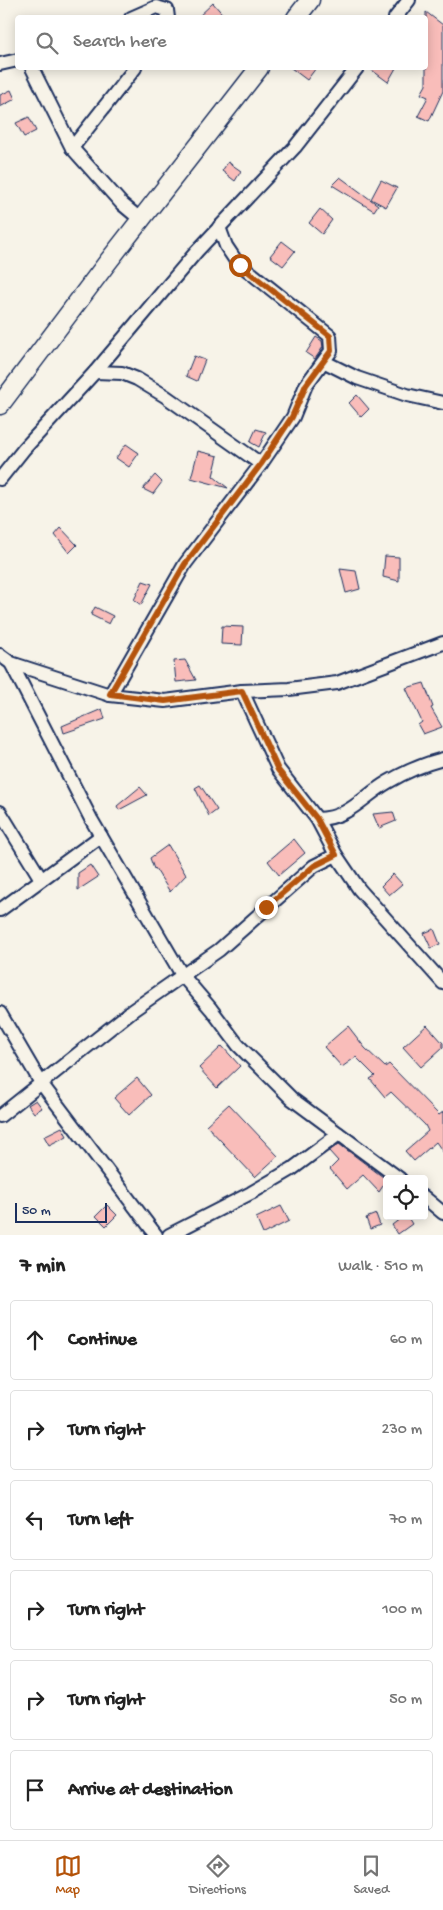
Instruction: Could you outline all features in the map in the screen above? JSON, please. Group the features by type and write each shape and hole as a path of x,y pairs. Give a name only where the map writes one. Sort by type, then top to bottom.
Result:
{"street":[{"path":"298,15 310,0"},
{"path":"397,15 409,0"},
{"path":"138,15 156,7 167,10 168,15"},
{"path":"0,64 15,61"},
{"path":"33,70 72,148 122,204 140,219"},
{"path":"72,148 133,70"},
{"path":"0,405 140,219 257,70"},
{"path":"0,479 24,449 95,372 220,227 295,147 355,70"},
{"path":"110,694 185,564 261,464 292,417 310,380 325,362 331,351 330,336 240,265 226,246 220,227"},
{"path":"325,362 358,378 407,396 443,403"},
{"path":"95,372 122,373 137,380 165,396 261,464"},
{"path":"0,655 11,662 110,694 165,701 242,691 289,689 337,683 443,643"},
{"path":"11,662 101,836 182,975 211,1008 238,1045 292,1099 395,1175"},
{"path":"242,691 278,770 317,819 336,855 359,889 443,983"},
{"path":"317,819 340,816 388,782 412,770 443,759"},
{"path":"0,812 41,879"},
{"path":"0,910 101,836"},
{"path":"0,1116 133,1010 218,950 314,866 336,855"},
{"path":"0,1013 41,1083 156,1235"},
{"path":"169,1235 284,1174 339,1134"},
{"path":"428,1200 443,1213"}],"building":[{"path":"213,3 223,15 200,15"},
{"path":"426,12 443,25 443,91 429,121 418,116 428,97 421,94 426,85 426,70 428,70 428,15 426,15"},
{"path":"294,70 314,70 307,80"},
{"path":"372,70 395,70 388,82"},
{"path":"11,90 15,99 0,107 0,95"},
{"path":"29,117 36,131 24,137 16,123"},
{"path":"228,162 241,171 235,181 222,171"},
{"path":"340,177 378,205 374,211 332,185"},
{"path":"381,180 397,188 386,207 371,199"},
{"path":"320,209 332,220 322,234 309,223"},
{"path":"282,241 295,251 283,266 270,256"},
{"path":"316,337 322,341 323,347 315,359 306,353"},
{"path":"194,356 205,360 197,381 186,376"},
{"path":"357,395 369,409 361,417 349,403"},
{"path":"256,429 266,432 259,447 250,442"},
{"path":"126,444 139,453 129,467 116,458"},
{"path":"198,451 218,456 213,476 228,488 191,478"},
{"path":"155,475 162,482 153,494 143,489"},
{"path":"61,528 77,545 69,553 55,535"},
{"path":"385,556 399,557 399,581 383,577"},
{"path":"340,569 356,571 360,589 346,593"},
{"path":"143,581 152,584 141,605 134,600"},
{"path":"95,607 113,616 109,624 91,615"},
{"path":"222,626 243,627 242,645 221,644"},
{"path":"185,660 196,680 176,682 174,661"},
{"path":"424,683 433,707 431,708 442,727 423,734 418,725 422,722 406,688"},
{"path":"102,709 105,719 64,733 62,726"},
{"path":"200,785 217,810 209,816 195,788"},
{"path":"140,787 147,795 119,810 117,806"},
{"path":"393,812 396,821 379,828 373,814"},
{"path":"294,839 305,853 279,875 268,861"},
{"path":"168,845 186,875 170,892 154,869 150,858"},
{"path":"90,865 98,877 78,890 78,873"},
{"path":"393,874 402,884 389,895 381,886"},
{"path":"434,929 440,944 431,948 424,933"},
{"path":"427,1025 443,1043 443,1047 421,1067 403,1047"},
{"path":"348,1026 365,1048 385,1067 389,1064 439,1115 443,1112 443,1152 436,1142 414,1161 405,1151 428,1131 425,1125 391,1092 385,1097 370,1079 375,1076 356,1057 342,1067 324,1047"},
{"path":"222,1046 240,1066 217,1088 199,1068"},
{"path":"137,1078 151,1095 129,1115 114,1098"},
{"path":"36,1100 42,1108 34,1113 28,1105"},
{"path":"229,1104 278,1156 255,1177 206,1125"},
{"path":"62,1127 67,1136 49,1145 44,1136"},
{"path":"339,1144 383,1177 383,1186 379,1192 363,1175 347,1189 330,1169 338,1161 329,1151"},
{"path":"107,1205 117,1215 106,1226 96,1216"},
{"path":"281,1206 289,1221 263,1234 256,1218"},
{"path":"376,1214 380,1225 370,1229 366,1218"},
{"path":"399,1220 410,1220 412,1224 398,1234 392,1225"}],"route":[{"path":"240,265 330,336 332,343 331,351 325,362 317,369 306,385 292,417 261,464 185,564 110,694 137,699 165,701 242,691 278,770 317,819 336,855 314,866 266,907"}]}
